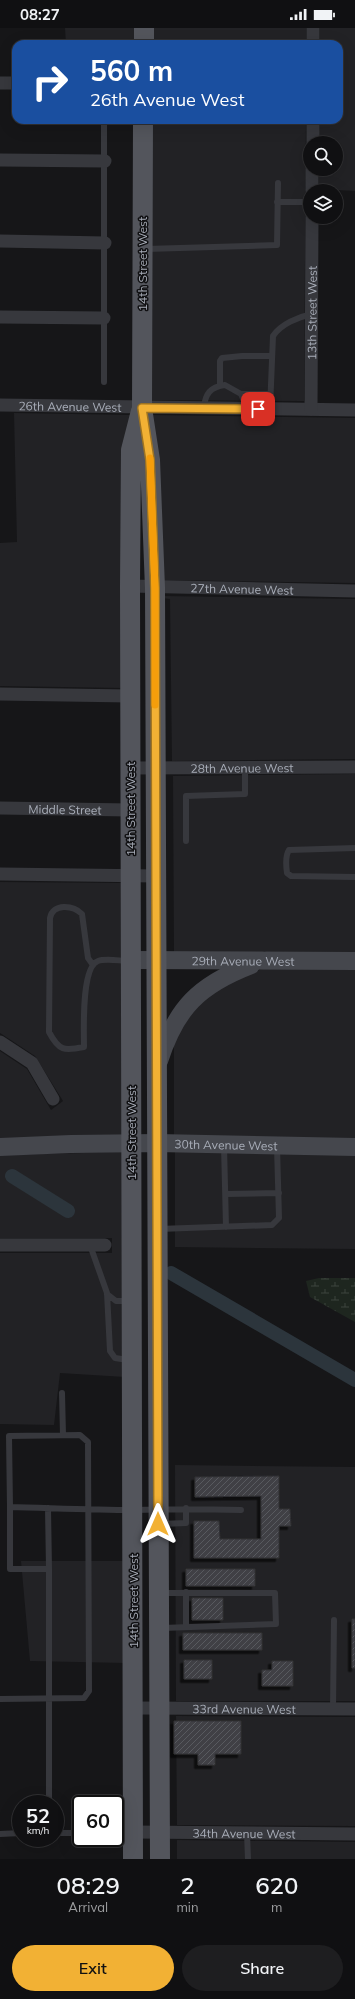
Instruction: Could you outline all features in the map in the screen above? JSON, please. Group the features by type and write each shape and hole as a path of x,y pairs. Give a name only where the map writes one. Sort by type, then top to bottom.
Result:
{"main road":[{"path":"144,28 144,40"},
{"name":"14th Street West","path":"143,124 142,408 150,460 155,588 160,1859"},
{"name":"14th Street West","path":"134,1859 124,1832 133,1708 130,586 131,450 142,408"}],"street":[{"path":"313,28 313,40"},
{"path":"0,83 12,83"},
{"path":"313,124 313,136"},
{"path":"0,160 105,160"},
{"name":"13th Street West","path":"311,409 312,224"},
{"path":"0,241 105,242"},
{"path":"0,317 104,318"},
{"name":"26th Avenue West","path":"0,405 355,410"},
{"name":"27th Avenue West","path":"130,586 155,588 355,591"},
{"path":"0,694 130,696"},
{"name":"28th Avenue West","path":"130,768 355,767"},
{"name":"Middle Street","path":"0,808 130,810"},
{"path":"0,874 156,876"},
{"name":"29th Avenue West","path":"131,960 355,961"},
{"path":"157,1068 172,1028 194,997 228,974 261,961"},
{"path":"0,1042 32,1063 53,1099"},
{"name":"30th Avenue West","path":"0,1147 157,1143 355,1147"},
{"path":"0,1245 105,1245"},
{"name":"33rd Avenue West","path":"133,1708 355,1709"},
{"name":"34th Avenue West","path":"124,1832 355,1834"}],"lane":[{"path":"104,124 104,382"},
{"path":"142,249 277,245 278,183"},
{"path":"277,202 303,202"},
{"path":"270,409 272,340 275,332 297,318 312,314"},
{"path":"220,386 220,361 222,358 272,356"},
{"path":"204,408 205,397 208,392 220,386 231,387 241,394 247,408"},
{"path":"241,394 270,394"},
{"path":"186,841 186,796 245,794 244,768"},
{"path":"355,848 289,850 287,852 286,867 287,873 291,876 355,877"},
{"path":"93,965 88,958 82,914 72,908 62,907 54,909 51,912 50,918 49,1032 54,1042 60,1048 70,1050 84,1047 86,981 93,965 98,961 131,960"},
{"path":"224,1144 226,1227"},
{"path":"157,1229 272,1225 279,1218 277,1146"},
{"path":"226,1194 279,1193"},
{"path":"90,1245 107,1294 110,1351 115,1358 132,1360"},
{"path":"107,1294 116,1301 132,1301"},
{"path":"62,1393 63,1435"},
{"path":"0,1699 84,1698 89,1691 88,1442 80,1435 9,1436 10,1569 49,1568"},
{"path":"10,1507 132,1510 186,1523 186,1508"},
{"path":"48,1508 49,1795"},
{"path":"158,1517 186,1508 241,1510"},
{"path":"186,1592 186,1627"},
{"path":"158,1593 275,1593 276,1616 276,1624 269,1626 158,1628"},
{"path":"333,1709 334,1620"},
{"path":"0,1834 12,1833"},
{"path":"248,1833 248,1859"}],"shaded area":[{"path":"65,28 137,28 137,40 66,40"},
{"path":"151,28 306,28 306,40 151,40"},
{"path":"320,28 355,28 355,191 343,190 343,184 319,184 319,176 343,176 343,136 319,136 320,124 343,124 343,40 320,40"},
{"path":"150,124 306,124 306,136 303,136 303,176 306,176 306,184 303,184 303,224 305,224 304,401 149,400"},
{"path":"14,413 132,415 123,688 0,686 0,543 17,542"},
{"path":"150,415 355,418 355,583 162,580"},
{"path":"162,596 355,599 355,759 172,761 170,599 162,598"},
{"path":"355,774 355,954 266,953 265,951 260,953 174,953 173,776"},
{"path":"0,882 123,883 124,1136 0,1139 0,1051 27,1069 51,1110 63,1101 35,1056 0,1033"},
{"path":"262,969 355,969 355,1139 174,1136 174,1040 198,1003 230,981"},
{"path":"175,1151 355,1155 355,1249 175,1247"},
{"path":"125,1152 125,1377 60,1373 54,1425 0,1424 0,1253 112,1253 112,1238 0,1238 0,1155"},
{"path":"175,1465 355,1467 355,1701 176,1701"},
{"path":"21,1561 126,1561 126,1663 30,1661"},
{"path":"176,1716 355,1717 355,1826 177,1825"},
{"path":"177,1840 355,1842 355,1859 177,1859"}],"green space":[{"path":"319,1278 355,1278 355,1322 310,1297 306,1281"}],"building":[{"path":"279,1476 279,1509 290,1509 291,1526 279,1526 279,1558 194,1558 194,1521 219,1521 220,1539 261,1539 261,1496 195,1497 195,1477"},
{"path":"186,1569 255,1569 255,1586 186,1586"},
{"path":"192,1598 223,1598 223,1620 192,1620"},
{"path":"352,1619 355,1619 355,1668 352,1668"},
{"path":"183,1633 262,1633 262,1650 183,1650"},
{"path":"184,1660 212,1660 212,1679 184,1679"},
{"path":"272,1661 293,1661 293,1686 262,1686 262,1670 272,1670"},
{"path":"174,1721 241,1721 241,1754 215,1754 215,1765 198,1765 198,1754 174,1754"}],"waterway":[{"path":"12,1176 68,1211"},
{"path":"171,1273 355,1380"}],"slow traffic":[{"path":"150,458 155,588 155,705"}],"route":[{"path":"158,1524 155,588 149,443 142,408 258,409"}]}
